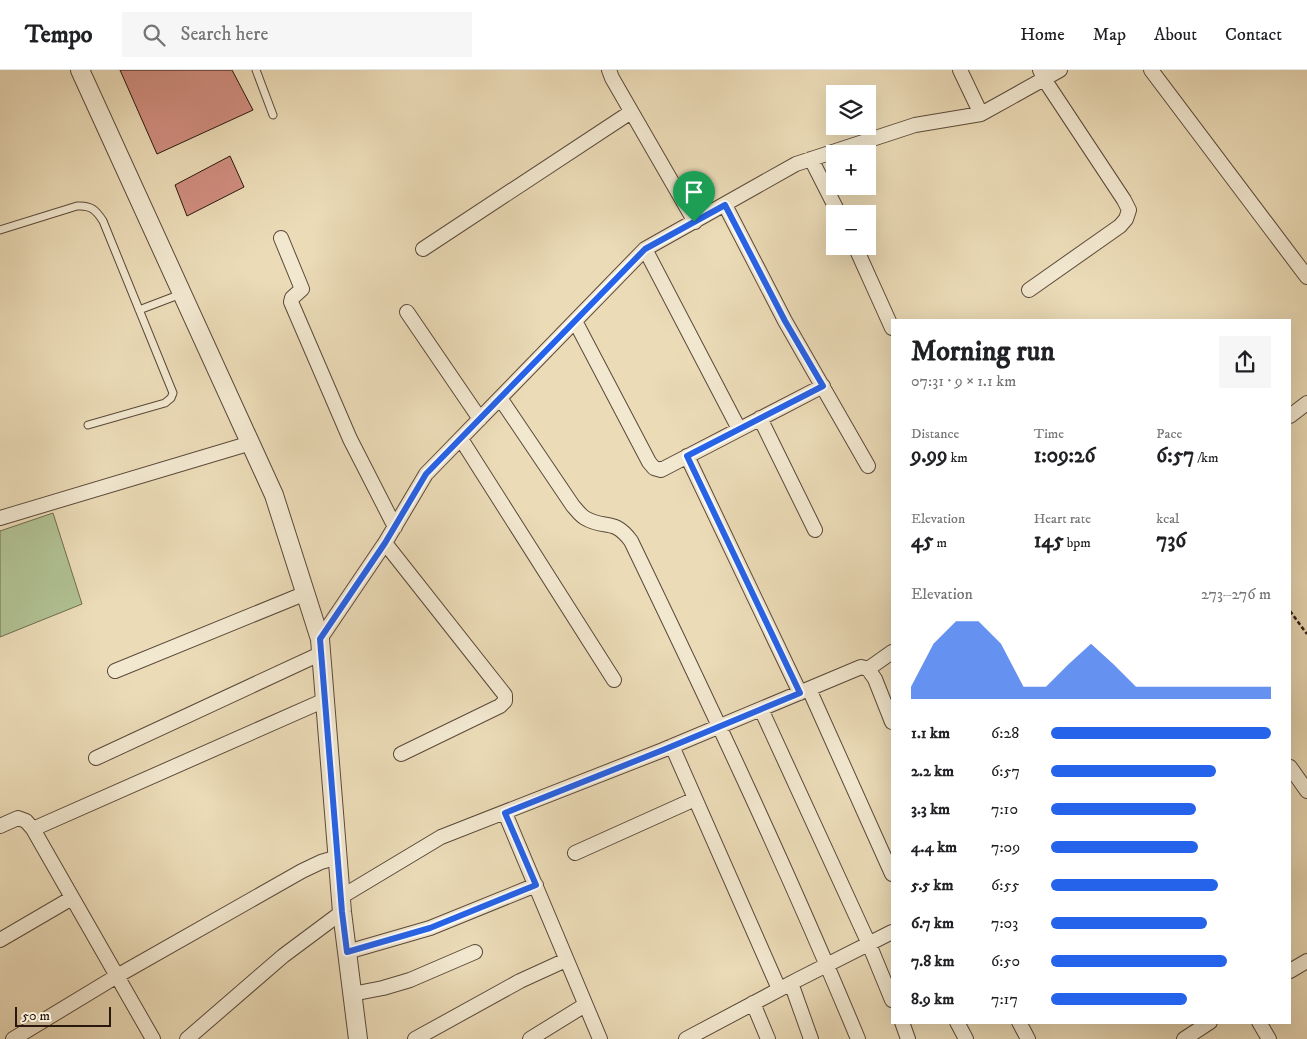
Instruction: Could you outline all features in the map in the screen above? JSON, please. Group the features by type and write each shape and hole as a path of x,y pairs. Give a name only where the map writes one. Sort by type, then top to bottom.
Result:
{"street":[{"path":"80,70 274,495 306,593 321,646 341,905 358,1039"},
{"path":"609,70 694,222"},
{"path":"960,70 981,114"},
{"path":"96,758 321,646 426,474 645,249 796,164 914,125 981,114 1042,75 1060,70"},
{"path":"1151,70 1307,277"},
{"path":"1029,290 1120,226 1126,219 1129,210 1042,75"},
{"path":"423,249 631,112"},
{"path":"811,159 834,205"},
{"path":"725,205 785,321 868,466"},
{"path":"281,238 302,289 292,298 291,302 350,439 395,527"},
{"path":"645,249 739,429"},
{"path":"859,255 891,326"},
{"path":"408,312 480,419"},
{"path":"574,321 649,462 654,468 661,470 823,386"},
{"path":"500,398 578,512 598,523 622,529 631,541 720,726 858,1039"},
{"path":"1291,415 1307,403"},
{"path":"760,418 815,530"},
{"path":"461,438 614,680"},
{"path":"0,518 251,443"},
{"path":"687,456 804,691 891,872"},
{"path":"385,543 505,695 505,701 500,706 401,754"},
{"path":"114,671 306,593"},
{"path":"186,1039 341,905 441,837 672,746 862,667 868,668 891,653"},
{"path":"868,668 875,679 891,719"},
{"path":"33,830 325,700"},
{"path":"761,709 869,944 891,998"},
{"path":"672,746 695,799 811,1039"},
{"path":"1291,768 1307,791"},
{"path":"575,853 695,799"},
{"path":"505,813 600,1039"},
{"path":"0,826 18,818 26,821 33,830 153,1039"},
{"path":"13,1039 117,976 302,871 338,857"},
{"path":"347,952 430,928 536,885"},
{"path":"0,940 72,898"},
{"path":"686,1039 891,933"},
{"path":"352,994 410,980 475,952"},
{"path":"415,1039 520,981 566,960"},
{"path":"1291,970 1307,960"},
{"path":"753,1003 768,1039"},
{"path":"530,1039 585,1005"},
{"path":"903,1024 908,1039"},
{"path":"959,1024 966,1039"},
{"path":"1020,1024 1028,1039"},
{"path":"1184,1039 1207,1024"},
{"path":"1260,1024 1269,1039"}],"lane":[{"path":"256,70 273,115"},
{"path":"0,230 77,206 86,205 92,207 103,221 173,392 171,398 165,403 88,425"},
{"path":"139,310 182,294"}],"path":[{"path":"1291,612 1307,634"}],"green space":[{"path":"53,513 82,604 0,637 0,531"}],"building":[{"path":"120,70 232,70 253,110 157,154"},
{"path":"230,156 244,187 187,216 175,185"}],"route":[{"path":"725,205 785,321 823,386 687,456 800,693 505,813 536,885 430,928 347,952 342,912 320,639 385,543 426,474 645,249 694,222 725,205"}]}
